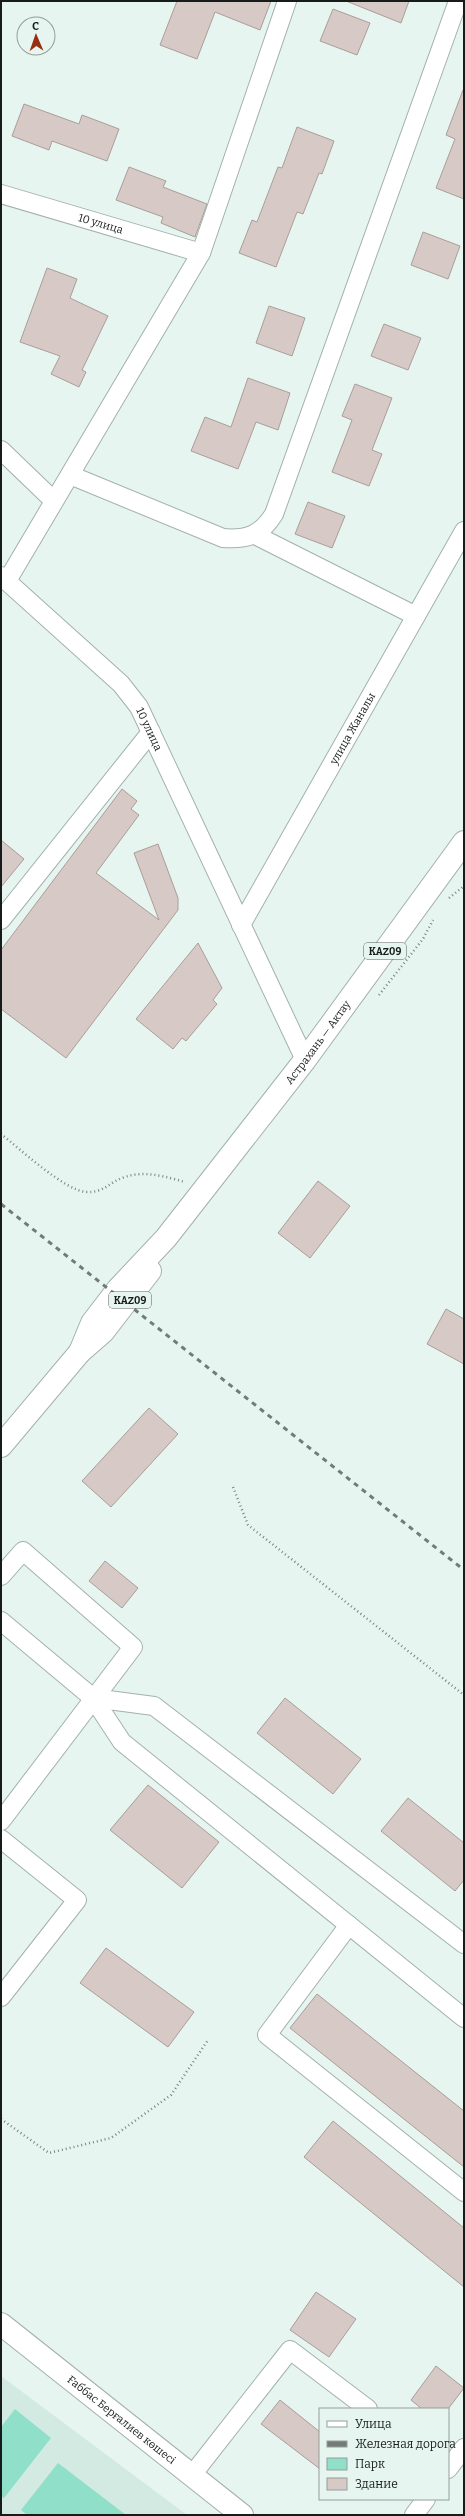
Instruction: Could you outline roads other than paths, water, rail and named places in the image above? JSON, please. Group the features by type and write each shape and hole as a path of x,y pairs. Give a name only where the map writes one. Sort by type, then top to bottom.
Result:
{"main road":[{"name":"Астрахань — Актау","path":"1,1446 80,1352 103,1332 129,1301 150,1271 166,1238 305,1060 461,851"},
{"name":"Ғаббас Берғалиев көшесі","path":"1,2324 242,2515"}],"street":[{"path":"4,579 70,475 201,253 287,1"},
{"path":"70,475 223,538 239,539 255,535 266,527 274,514 458,1"},
{"name":"10 улица","path":"1,194 201,253"},
{"path":"1,450 53,500"},
{"name":"улица Жаналы","path":"241,925 464,531"},
{"path":"255,535 416,616"},
{"name":"10 улица","path":"4,579 121,684 139,707 305,1060"},
{"path":"1,920 151,732"},
{"path":"1,1576 23,1551 133,1646 92,1698 1,1821"},
{"path":"1,1621 92,1698 122,1742 464,2018"},
{"path":"92,1698 154,1706 464,1944"},
{"path":"1,1839 77,1900 1,1997"},
{"path":"349,1925 267,2034 464,2192"},
{"path":"192,2475 290,2350 367,2408"},
{"path":"449,2468 464,2448"},
{"path":"414,2515 425,2500"}],"railway":[{"path":"1,1204 464,1570"}]}
